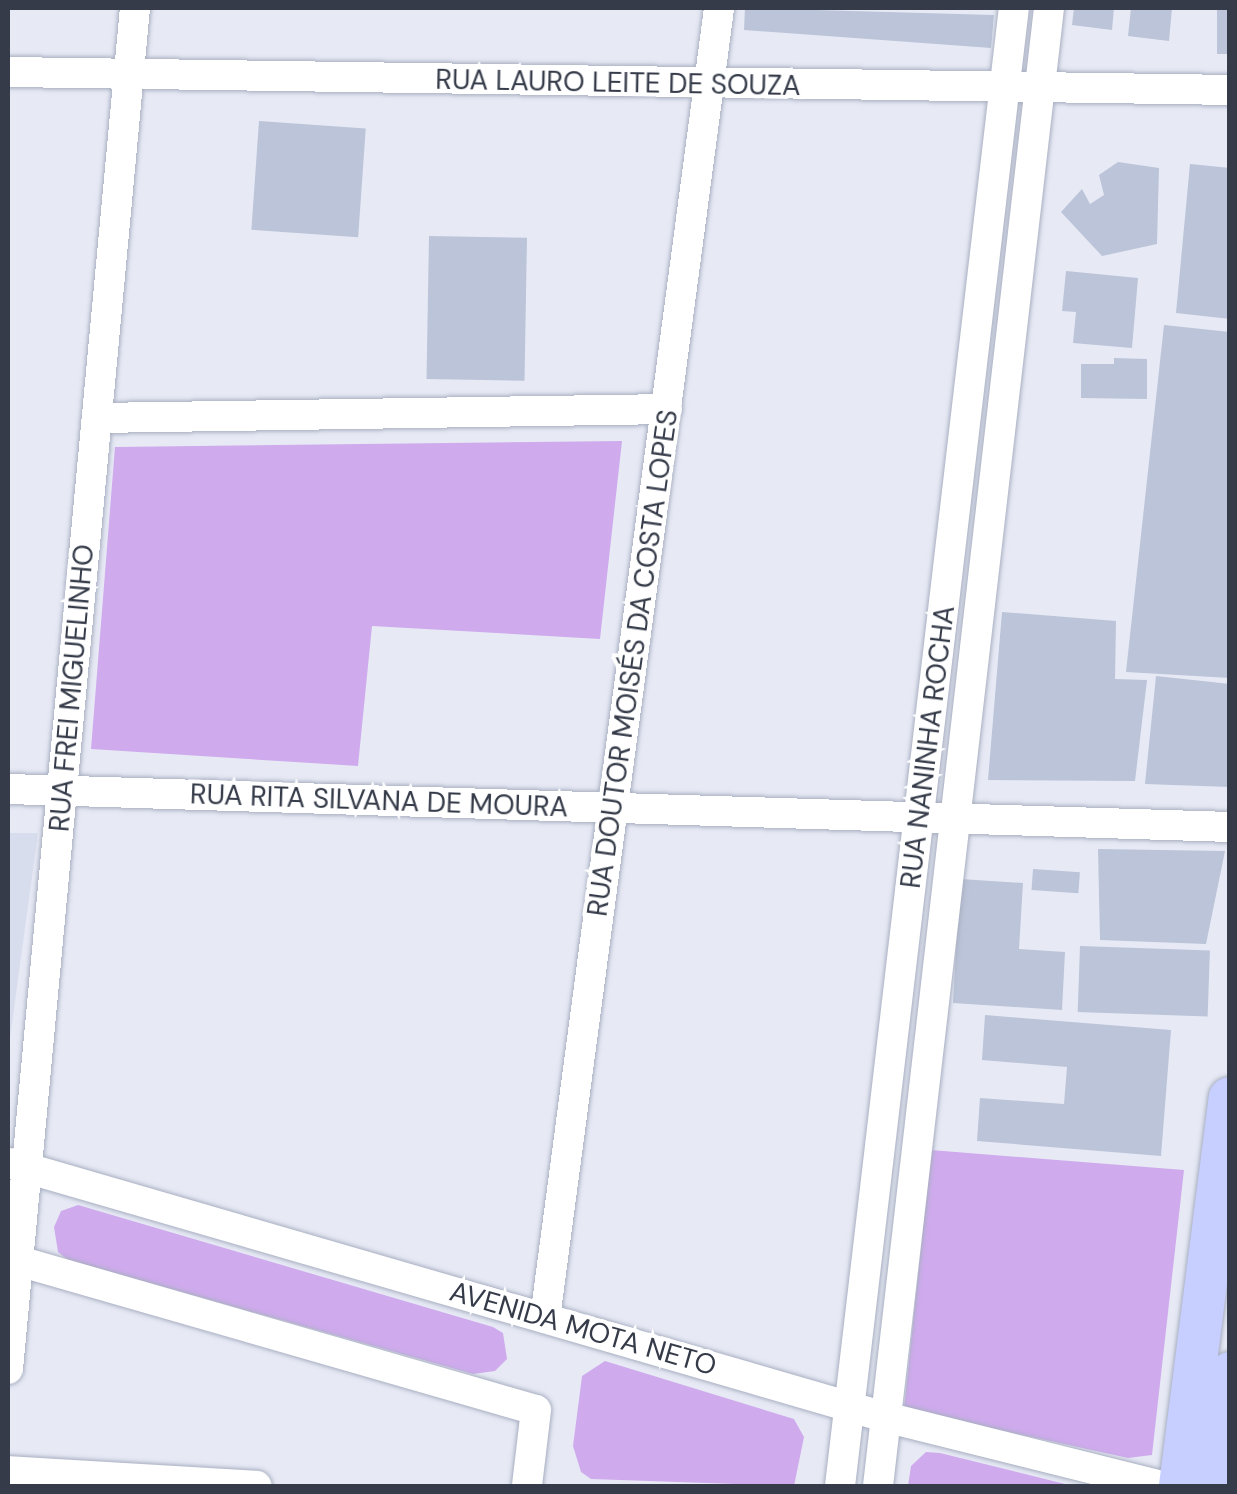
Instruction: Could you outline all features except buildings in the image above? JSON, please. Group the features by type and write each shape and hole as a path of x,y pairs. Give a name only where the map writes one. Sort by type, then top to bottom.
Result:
{"main road":[{"path":"1180,1486 1230,1098"},
{"path":"1216,1486 1230,1373"}],"street":[{"name":"RUA FREI MIGUELINHO","path":"8,1369 17,1165 62,791 135,8"},
{"name":"RUA DOUTOR MOISÉS DA COSTA LOPES","path":"545,1318 719,8"},
{"name":"RUA NANINHA ROCHA","path":"840,1486 1014,8"},
{"name":"RUA NANINHA ROCHA","path":"878,1486 1049,8"},
{"name":"RUA LAURO LEITE DE SOUZA","path":"8,72 128,77 1230,90"},
{"path":"97,418 666,409"},
{"name":"RUA RITA SILVANA DE MOURA","path":"8,789 1230,827"},
{"name":"AVENIDA MOTA NETO","path":"17,1165 885,1417 1161,1486"},
{"path":"13,1259 536,1410 527,1486"},
{"path":"8,1471 258,1486"}],"shaded area":[{"path":"622,441 600,639 372,626 358,766 91,749 115,447"},
{"path":"8,833 38,833 8,1053"},
{"path":"931,1150 1184,1170 1152,1455 1128,1458 904,1409"},
{"path":"78,1205 493,1327 503,1333 507,1359 495,1371 473,1374 68,1260 58,1252 54,1227 61,1211"},
{"path":"605,1361 794,1419 804,1437 794,1486 591,1479 581,1472 573,1446 582,1376"},
{"path":"926,1452 1073,1486 908,1486 911,1466"}]}
